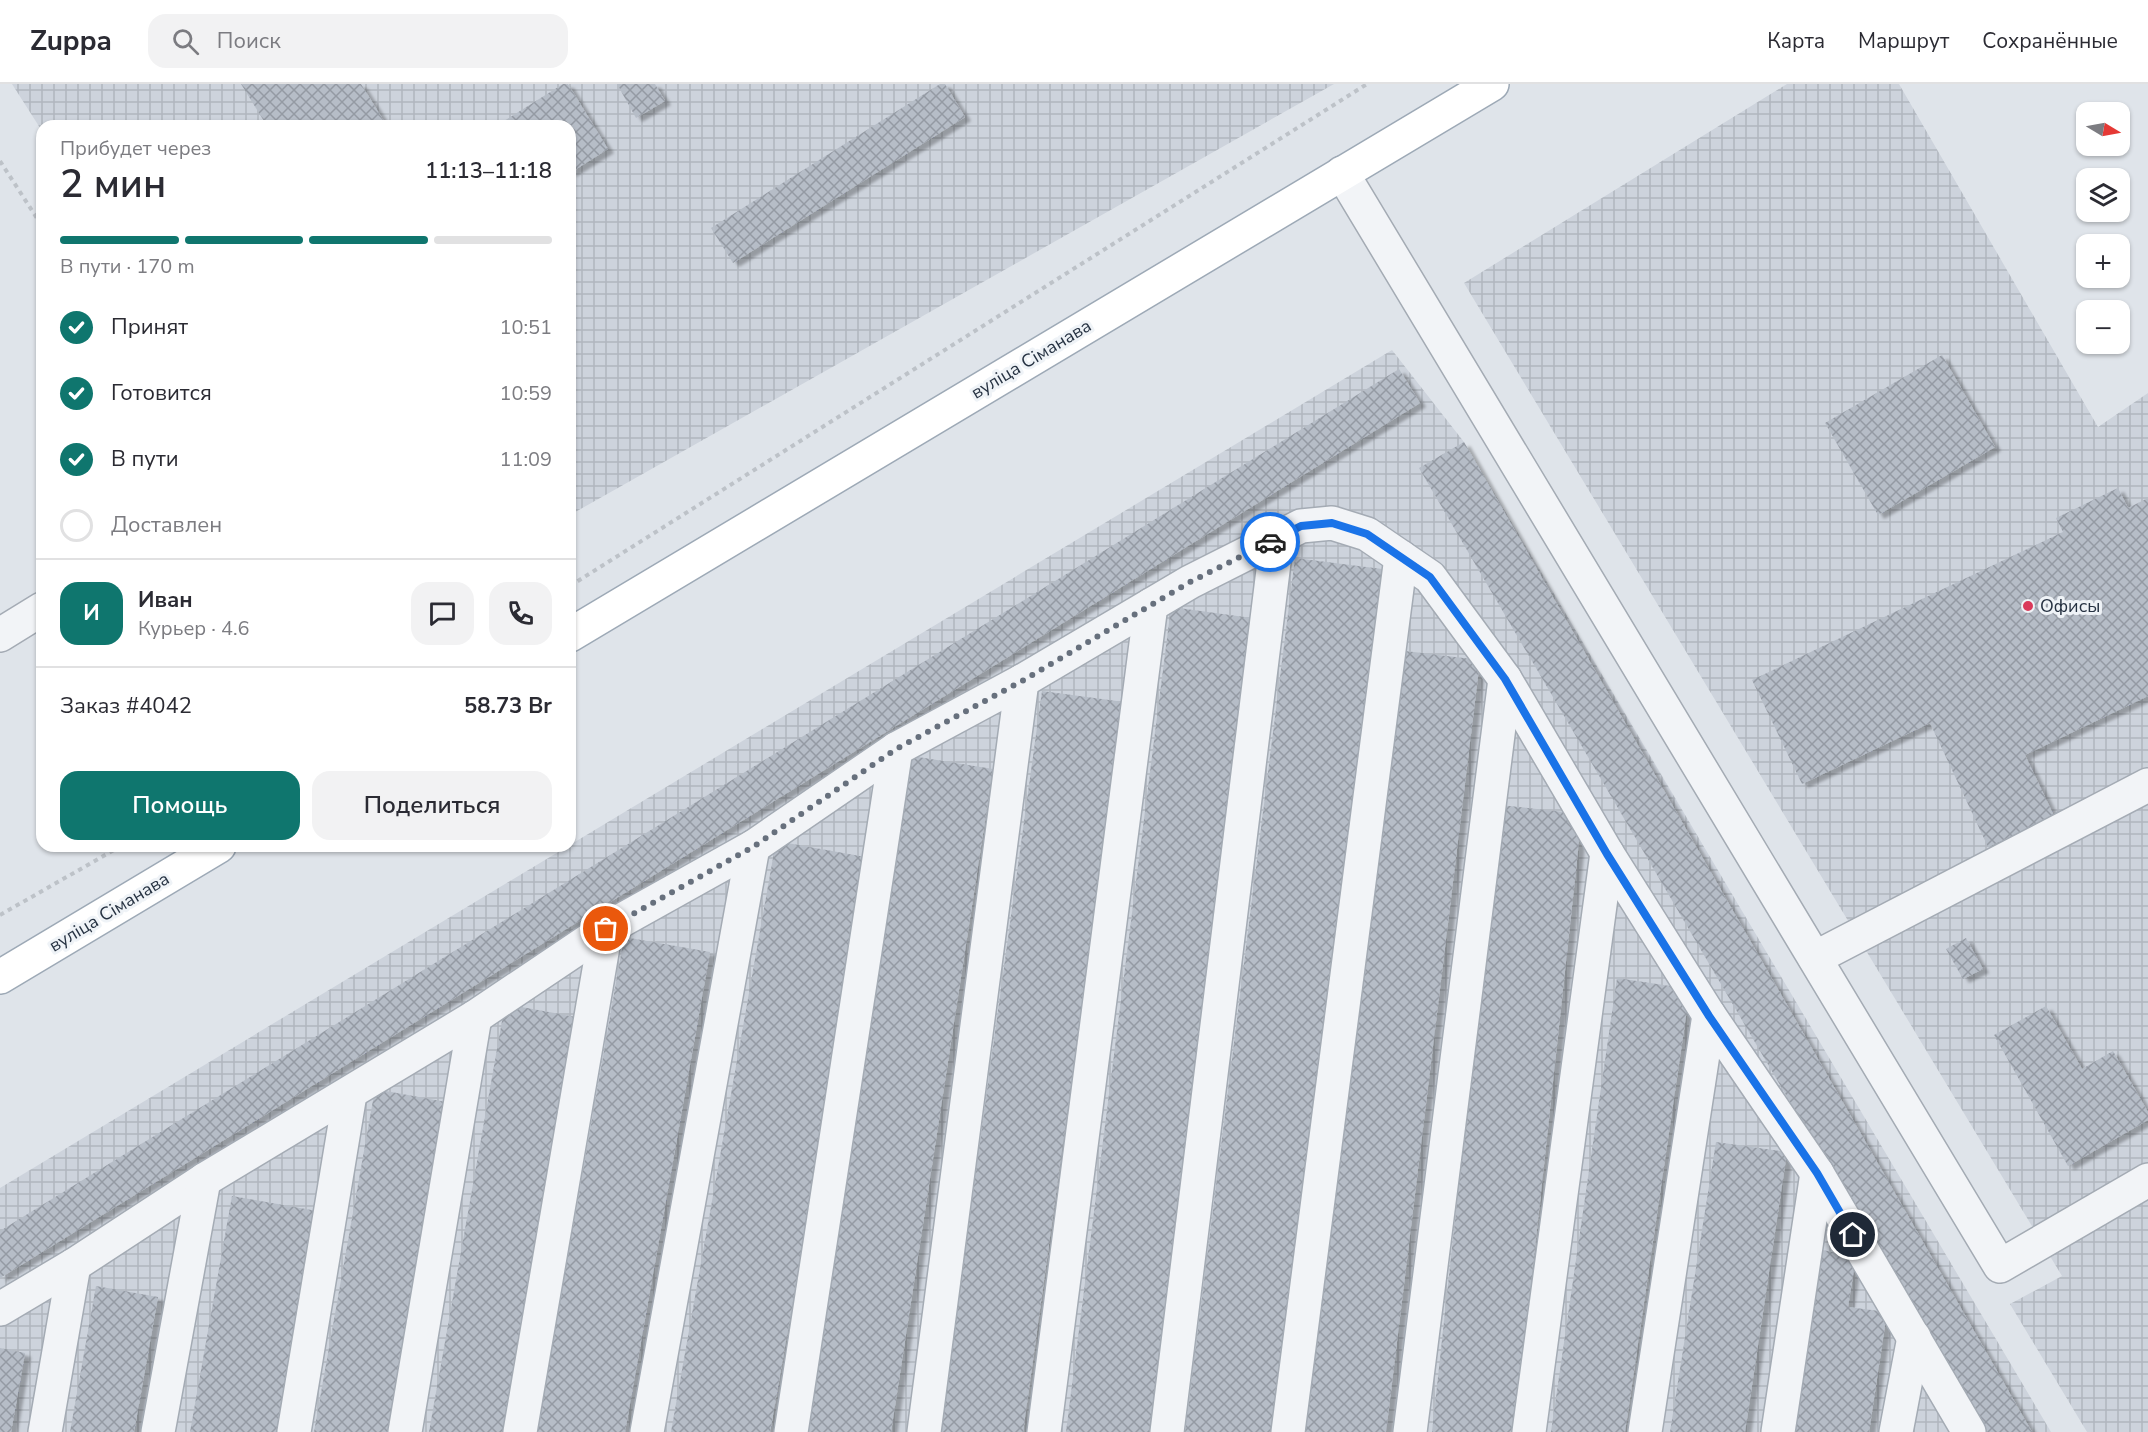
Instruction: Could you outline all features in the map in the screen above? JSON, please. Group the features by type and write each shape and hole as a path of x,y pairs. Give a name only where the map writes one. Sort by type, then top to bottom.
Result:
{"main road":[{"name":"вуліца Сіманава","path":"576,631 1492,84"},
{"name":"вуліца Сіманава","path":"0,977 209,852"}],"lane":[{"path":"1342,173 2000,1266 2148,1180"},
{"path":"0,1309 74,1265 204,1180 475,1017 606,929 753,847 896,749 1022,681 1190,582 1301,526 1332,523 1367,534 1430,577 1505,679 1607,854 1709,1016 1817,1173 1969,1432"},
{"path":"1167,1432 1277,538"},
{"path":"1288,1432 1401,557"},
{"path":"1044,1432 1150,605"},
{"path":"0,635 36,613"},
{"path":"1410,1432 1505,679"},
{"path":"924,1432 1022,681"},
{"path":"791,1432 896,749"},
{"path":"1815,958 2148,785"},
{"path":"646,1432 753,847"},
{"path":"1529,1432 1607,854"},
{"path":"520,1432 606,929"},
{"path":"1645,1432 1709,1016"},
{"path":"405,1432 475,1017"},
{"path":"294,1432 350,1094"},
{"path":"1778,1432 1817,1173"},
{"path":"158,1432 204,1180"},
{"path":"45,1432 74,1265"},
{"path":"1896,1432 1914,1337"}],"path":[{"path":"576,582 1367,84"},
{"path":"0,160 36,217"},
{"path":"0,915 110,852"}],"shaded area":[{"path":"12,84 1334,84 576,512 576,120 36,122"},
{"path":"1787,84 1899,84 2098,427 2148,393 2148,1432 2087,1432 2010,1304 2062,1276 1464,283"},
{"path":"1392,350 1464,442 2051,1432 0,1432 0,1188 558,852 576,852 576,841"}],"building":[{"path":"241,84 361,84 383,120 263,120"},
{"path":"563,84 568,84 608,149 576,169 576,120 506,120"},
{"path":"617,84 655,84 665,101 636,118"},
{"path":"940,84 945,84 965,117 733,263 711,228"},
{"path":"1942,355 1995,447 1878,515 1825,423"},
{"path":"1399,369 1420,403 0,1278 0,1231"},
{"path":"1464,442 2032,1432 1983,1432 1419,468"},
{"name":"Офисы","path":"2118,488 2128,508 2148,498 2148,696 2025,755 2054,816 1988,847 1930,723 1802,784 1752,680 2063,532 2056,518"},
{"path":"1295,558 1382,569 1272,1432 1185,1432"},
{"path":"1171,607 1252,618 1149,1432 1066,1432"},
{"path":"1397,650 1480,660 1386,1432 1302,1432"},
{"path":"1042,691 1124,702 1023,1432 940,1432"},
{"path":"912,756 993,769 891,1432 808,1432"},
{"path":"1500,805 1582,814 1515,1432 1432,1432"},
{"path":"776,841 871,858 770,1432 671,1432"},
{"path":"624,937 710,952 625,1432 537,1432"},
{"path":"1966,938 1983,969 1963,979 1946,949"},
{"path":"1617,978 1690,989 1625,1432 1551,1432"},
{"path":"505,1004 576,1017 503,1432 429,1432"},
{"path":"2046,1006 2082,1069 2113,1051 2148,1112 2148,1120 2068,1166 1994,1035"},
{"path":"375,1089 446,1102 388,1432 314,1432"},
{"path":"1716,1142 1787,1152 1745,1432 1670,1432"},
{"path":"232,1196 317,1211 278,1432 190,1432"},
{"path":"1818,1249 1856,1257 1848,1307 1887,1312 1869,1432 1790,1432"},
{"path":"96,1286 158,1297 134,1432 70,1432"},
{"path":"0,1348 25,1353 11,1432 0,1432"}],"way so far":[{"path":"606,929 753,847 896,749 1022,681 1190,582 1270,542"}],"place":[{"name":"Офисы","path":"2028,606"}],"route":[{"path":"1270,542 1301,526 1332,523 1367,534 1430,577 1505,679 1607,854 1709,1016 1817,1173 1853,1235"}]}
